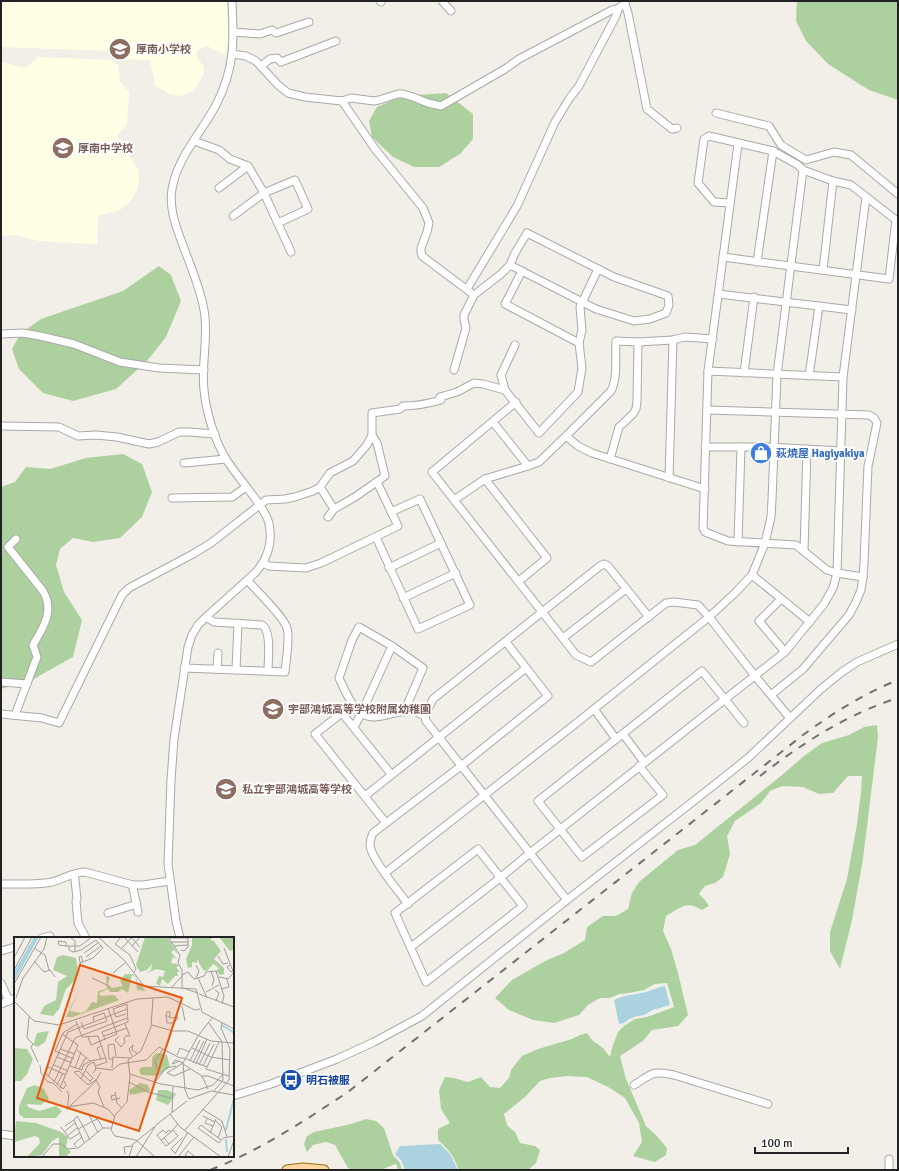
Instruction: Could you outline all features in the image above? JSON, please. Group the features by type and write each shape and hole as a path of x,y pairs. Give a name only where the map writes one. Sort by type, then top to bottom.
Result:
{"main road":[{"path":"287,1170 303,1168 324,1170"}],"street":[{"path":"180,937 168,864 174,739 188,647 192,635 198,625 256,572 266,557 270,537 267,519 264,512 226,459 218,444 206,405 204,370 206,324 204,309 201,295 176,226 171,203 175,175 226,84 232,54 232,1"},
{"path":"442,1 451,11"},
{"path":"232,54 246,56 256,61 278,85 288,93 305,97 342,101 351,98 374,101 403,94 441,106 519,59 612,10 618,9 625,3 647,108 672,129 677,128"},
{"path":"467,289 517,206 555,122 579,86 607,30 616,16 618,9"},
{"path":"233,32 260,34 272,30 276,33 309,22"},
{"path":"261,66 270,59 277,58 280,62 336,41"},
{"path":"342,101 375,149 424,208 429,223 428,232 421,248 422,256 474,294"},
{"path":"716,113 769,126 781,145 806,160 834,152 851,155 898,194"},
{"path":"723,257 889,279 896,220 851,185 834,181 803,170 798,165 772,151 709,136 704,139 698,183 714,202 730,204"},
{"path":"194,141 219,150 230,159 248,166 264,193 291,252"},
{"path":"738,144 708,371 703,528 705,532 728,541 796,545 827,570 863,577"},
{"path":"757,262 772,151"},
{"path":"219,188 248,166"},
{"path":"385,873 709,617 752,575 765,543 772,506 776,375 803,170"},
{"path":"233,216 264,193 295,180 308,209 278,223"},
{"path":"823,270 834,181"},
{"path":"410,947 500,878 785,652 824,604 833,588 837,573 843,377 866,197"},
{"path":"454,370 466,328 464,315 474,294 501,274 510,265 515,253 527,233 614,277 668,296 669,305 666,313 650,319 634,321 596,309 510,265"},
{"path":"515,345 501,375 505,390 539,433 578,392 582,368 579,343 582,330 580,307 598,269"},
{"path":"522,271 506,304 579,343"},
{"path":"719,294 754,297 852,310"},
{"path":"744,373 754,297"},
{"path":"809,376 819,306"},
{"path":"1,334 23,333 74,344 120,362 159,368 204,370"},
{"path":"454,500 485,479 539,462 566,436 610,391 613,386 615,379 616,341 638,342 673,340 685,337 712,339"},
{"path":"669,478 673,340"},
{"path":"610,459 619,428 633,414 636,408 638,342"},
{"path":"708,371 843,377"},
{"path":"1,714 42,718 59,723 122,595 126,590 211,543 266,500 295,497 320,487 330,473 353,461 367,445 372,434 372,413 400,409 402,406 415,406 441,400 440,397 457,392 474,383 505,390"},
{"path":"516,402 432,472 576,655 591,662 666,603 674,602 698,604 790,718"},
{"path":"707,410 868,415 874,418 877,423 868,466 863,577 861,590 849,615 803,669 771,696"},
{"path":"493,422 528,466"},
{"path":"1,426 59,428 78,436 96,435 117,437 149,444 158,442 179,432 215,434"},
{"path":"328,517 334,509 355,497 385,476 377,443 372,434"},
{"path":"566,436 578,446 592,453 704,489"},
{"path":"706,447 774,447 841,451"},
{"path":"738,542 741,447"},
{"path":"804,551 807,449"},
{"path":"184,463 226,459"},
{"path":"485,479 547,558 519,581"},
{"path":"262,563 269,566 306,568 321,563 398,526 377,482"},
{"path":"172,498 232,497 246,487"},
{"path":"320,487 334,509"},
{"path":"376,537 418,629 470,605 420,499 391,512"},
{"path":"15,715 37,657 32,645 46,620 48,605 47,597 43,591 8,547 16,539"},
{"path":"389,568 441,543"},
{"path":"567,900 438,737 426,721 425,716 433,699 604,564 608,566 649,617"},
{"path":"403,598 456,573"},
{"path":"752,575 810,622"},
{"path":"184,668 285,672 288,636 287,628 282,620 247,580"},
{"path":"563,638 626,588"},
{"path":"781,599 759,621 785,652"},
{"path":"206,617 214,622 262,625 266,627 269,635 268,671"},
{"path":"236,670 238,623"},
{"path":"404,712 422,668 392,646 359,627 352,640 338,678 354,706 361,714 368,716 381,717 414,711 425,716"},
{"path":"408,904 372,854 370,839 373,833 461,766 548,696 506,642"},
{"path":"234,1096 271,1084 337,1059 374,1042 422,1016 748,758 821,689 842,672 857,662 895,645"},
{"path":"354,727 392,646"},
{"path":"217,669 218,653"},
{"path":"364,796 526,668"},
{"path":"623,734 663,795 582,858 538,801 702,671 744,723"},
{"path":"1,682 27,684"},
{"path":"594,709 616,739"},
{"path":"386,823 315,734 342,713 391,774"},
{"path":"478,849 522,906 426,982 395,914 408,904 478,849"},
{"path":"1,884 50,882 80,872 133,885 170,881"},
{"path":"74,875 78,899 76,901 78,923 85,937"},
{"path":"108,913 137,908 133,885"},
{"path":"1,951 14,946"},
{"path":"1,983 12,1000 1,1004"},
{"path":"634,1085 655,1073 662,1072 768,1104"},
{"path":"1,1134 14,1136"},
{"path":"889,1159 889,1170"}],"shaded area":[{"name":"厚南小学校","path":"1,1 227,1 228,44 225,55 207,46 197,50 197,57 204,67 204,73 194,91 181,96 169,94 155,85 150,60 119,59 114,51 1,47"},
{"name":"厚南中学校","path":"38,57 113,60 118,65 120,81 129,92 127,126 117,135 139,171 139,183 130,202 120,210 98,216 97,244 39,241 14,235 1,236 1,62 26,68"}],"green space":[{"path":"797,1 898,1 898,100 869,90 828,64 806,41 796,21"},
{"path":"446,93 473,114 473,139 460,154 439,167 414,167 393,157 372,137 369,121 377,107 403,96"},
{"path":"159,266 171,275 181,301 166,337 147,361 116,389 73,401 43,393 19,369 12,349 21,333 41,319 123,291"},
{"path":"123,454 142,464 152,492 142,517 120,538 93,542 73,538 60,549 56,565 64,592 82,620 73,657 30,681 1,689 1,487 15,482 26,467 50,469 86,458"},
{"path":"877,725 878,737 863,859 852,920 840,969 830,951 830,932 847,879 857,824 862,776 848,776 833,793 819,794 803,787 783,786 770,791 761,803 735,821 727,836 730,854 723,877 715,883 705,886 699,894 709,906 702,910 687,905 666,916 663,931 671,949 688,1015 678,1026 652,1030 643,1041 620,1056 626,1079 646,1126 667,1148 666,1155 655,1162 633,1156 642,1142 639,1123 625,1098 610,1088 587,1077 568,1076 540,1081 525,1097 504,1114 507,1125 515,1132 520,1143 535,1146 540,1150 536,1163 528,1170 459,1170 451,1154 438,1140 438,1129 450,1123 441,1109 439,1090 445,1077 468,1082 481,1077 490,1087 500,1088 509,1078 511,1070 522,1056 538,1049 587,1033 592,1040 603,1048 610,1057 618,1032 624,1026 635,1019 647,1017 674,1007 667,983 655,984 644,990 619,994 610,998 600,998 588,1005 579,1015 554,1023 533,1020 509,1010 495,998 512,980 547,960 564,953 585,940 587,927 603,916 616,916 628,909 632,893 639,882 678,850 695,845 822,743 849,735 864,727"},
{"path":"366,1119 376,1121 384,1128 393,1155 400,1163 402,1170 398,1170 395,1164 381,1170 352,1170 348,1168 335,1145 326,1142 313,1145 307,1152 304,1144 307,1136 314,1132 351,1124"}],"water":[{"path":"665,986 670,1005 653,1010 619,1024 614,1000"},
{"path":"440,1144 450,1154 458,1170 405,1170 401,1160 395,1154 400,1146"}],"railway":[{"path":"210,1170 264,1145 348,1092 803,735 849,704 898,680"},
{"path":"760,776 808,741 825,731 861,712 898,698"}],"place":[{"name":"厚南小学校","path":"120,49"},
{"name":"厚南中学校","path":"63,148"},
{"name":"萩焼屋 Hagiyakiya","path":"761,453"},
{"name":"宇部鴻城高等学校附属幼稚園","path":"273,709"},
{"name":"私立宇部鴻城高等学校","path":"226,789"},
{"name":"明石被服","path":"291,1080"}]}
